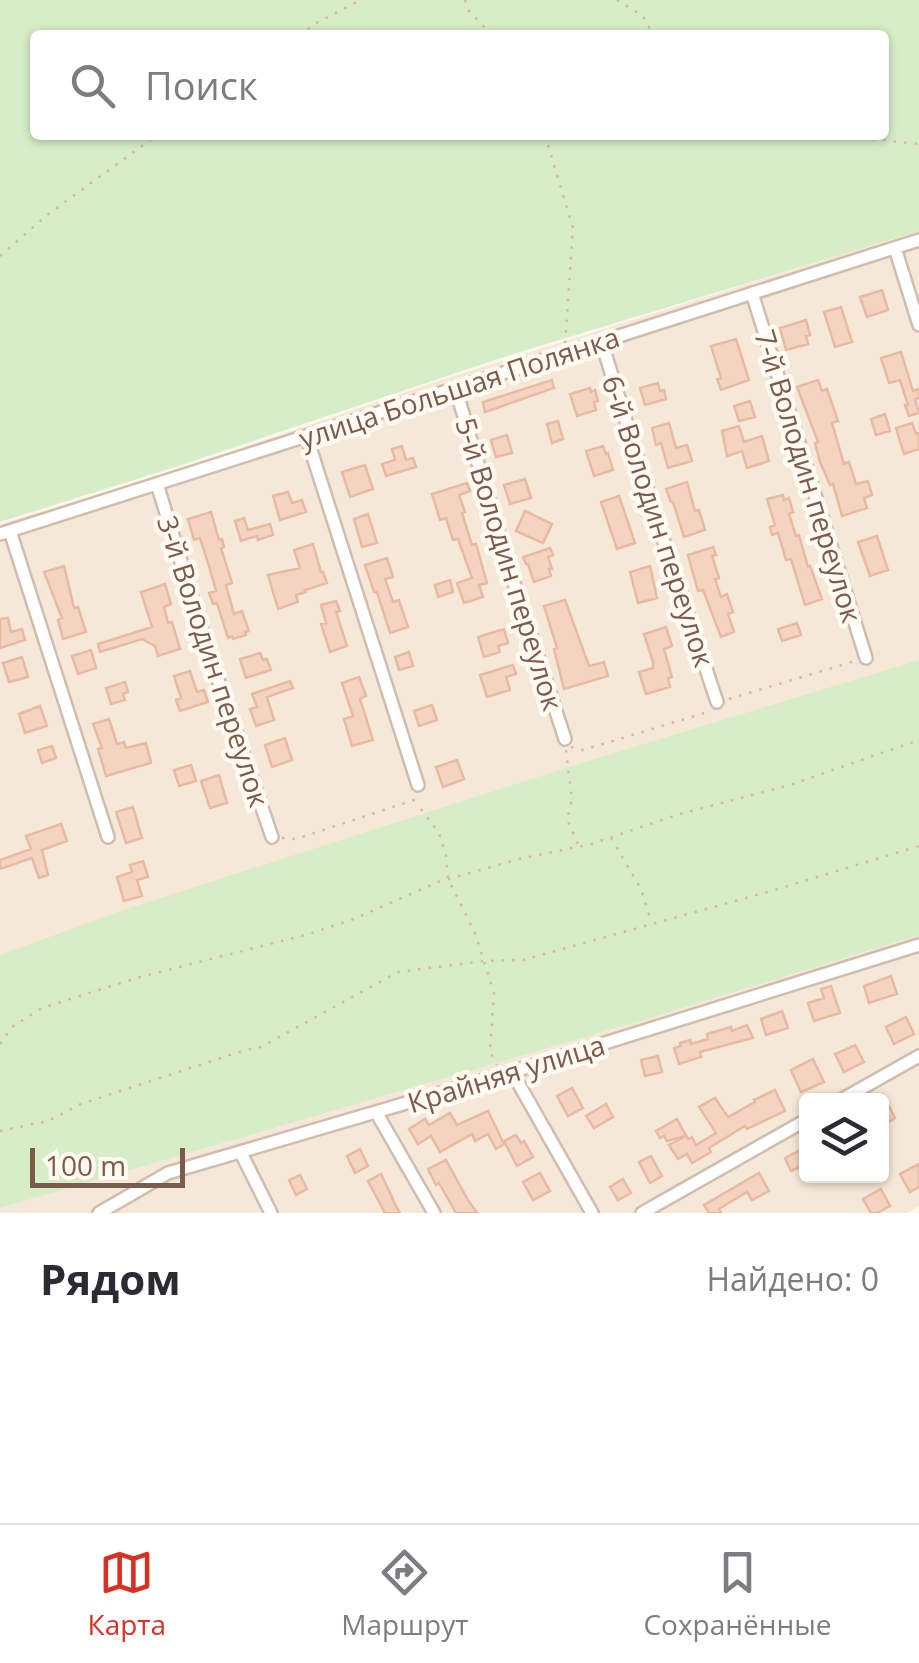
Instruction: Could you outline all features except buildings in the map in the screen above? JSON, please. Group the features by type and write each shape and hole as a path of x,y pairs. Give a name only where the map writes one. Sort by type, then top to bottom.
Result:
{"street":[{"name":"улица Большая Полянка","path":"5,533 919,240"},
{"path":"895,248 919,325"},
{"name":"7-й Володин переулок","path":"752,294 866,658"},
{"name":"6-й Володин переулок","path":"601,340 717,702"},
{"name":"5-й Володин переулок","path":"456,390 565,739"},
{"path":"307,438 418,785"},
{"name":"3-й Володин переулок","path":"157,484 212,665 272,837"},
{"path":"5,533 108,837"},
{"name":"Крайняя улица","path":"106,1211 168,1174 919,946"},
{"path":"853,1093 919,1056"},
{"path":"507,1074 592,1213"},
{"path":"376,1112 434,1213"},
{"path":"642,1213 799,1124"},
{"path":"241,1153 271,1213"}],"path":[{"path":"306,30 361,0"},
{"path":"465,0 469,11 487,30"},
{"path":"617,0 643,16 650,30"},
{"path":"0,256 149,140"},
{"path":"547,140 573,228 564,353"},
{"path":"880,140 919,144"},
{"path":"565,739 572,800 567,819 579,847"},
{"path":"0,1044 12,1028 42,1008 140,977 310,934 448,879 611,838 680,814 790,785 919,740"},
{"path":"272,837 296,839 414,800 418,785"},
{"path":"422,810 439,833 448,879 475,933 494,993 490,1051 507,1074"},
{"path":"611,838 641,889 652,922"},
{"path":"0,1131 48,1121 81,1104 260,1046 398,972 523,960 919,846"}],"shaded area":[{"path":"919,230 919,1206 907,1213 0,1213 0,524 156,477 441,380"}],"green space":[{"path":"0,0 919,0 919,231 510,355 0,522"},
{"path":"919,660 919,935 0,1208 0,955 120,911"}]}
